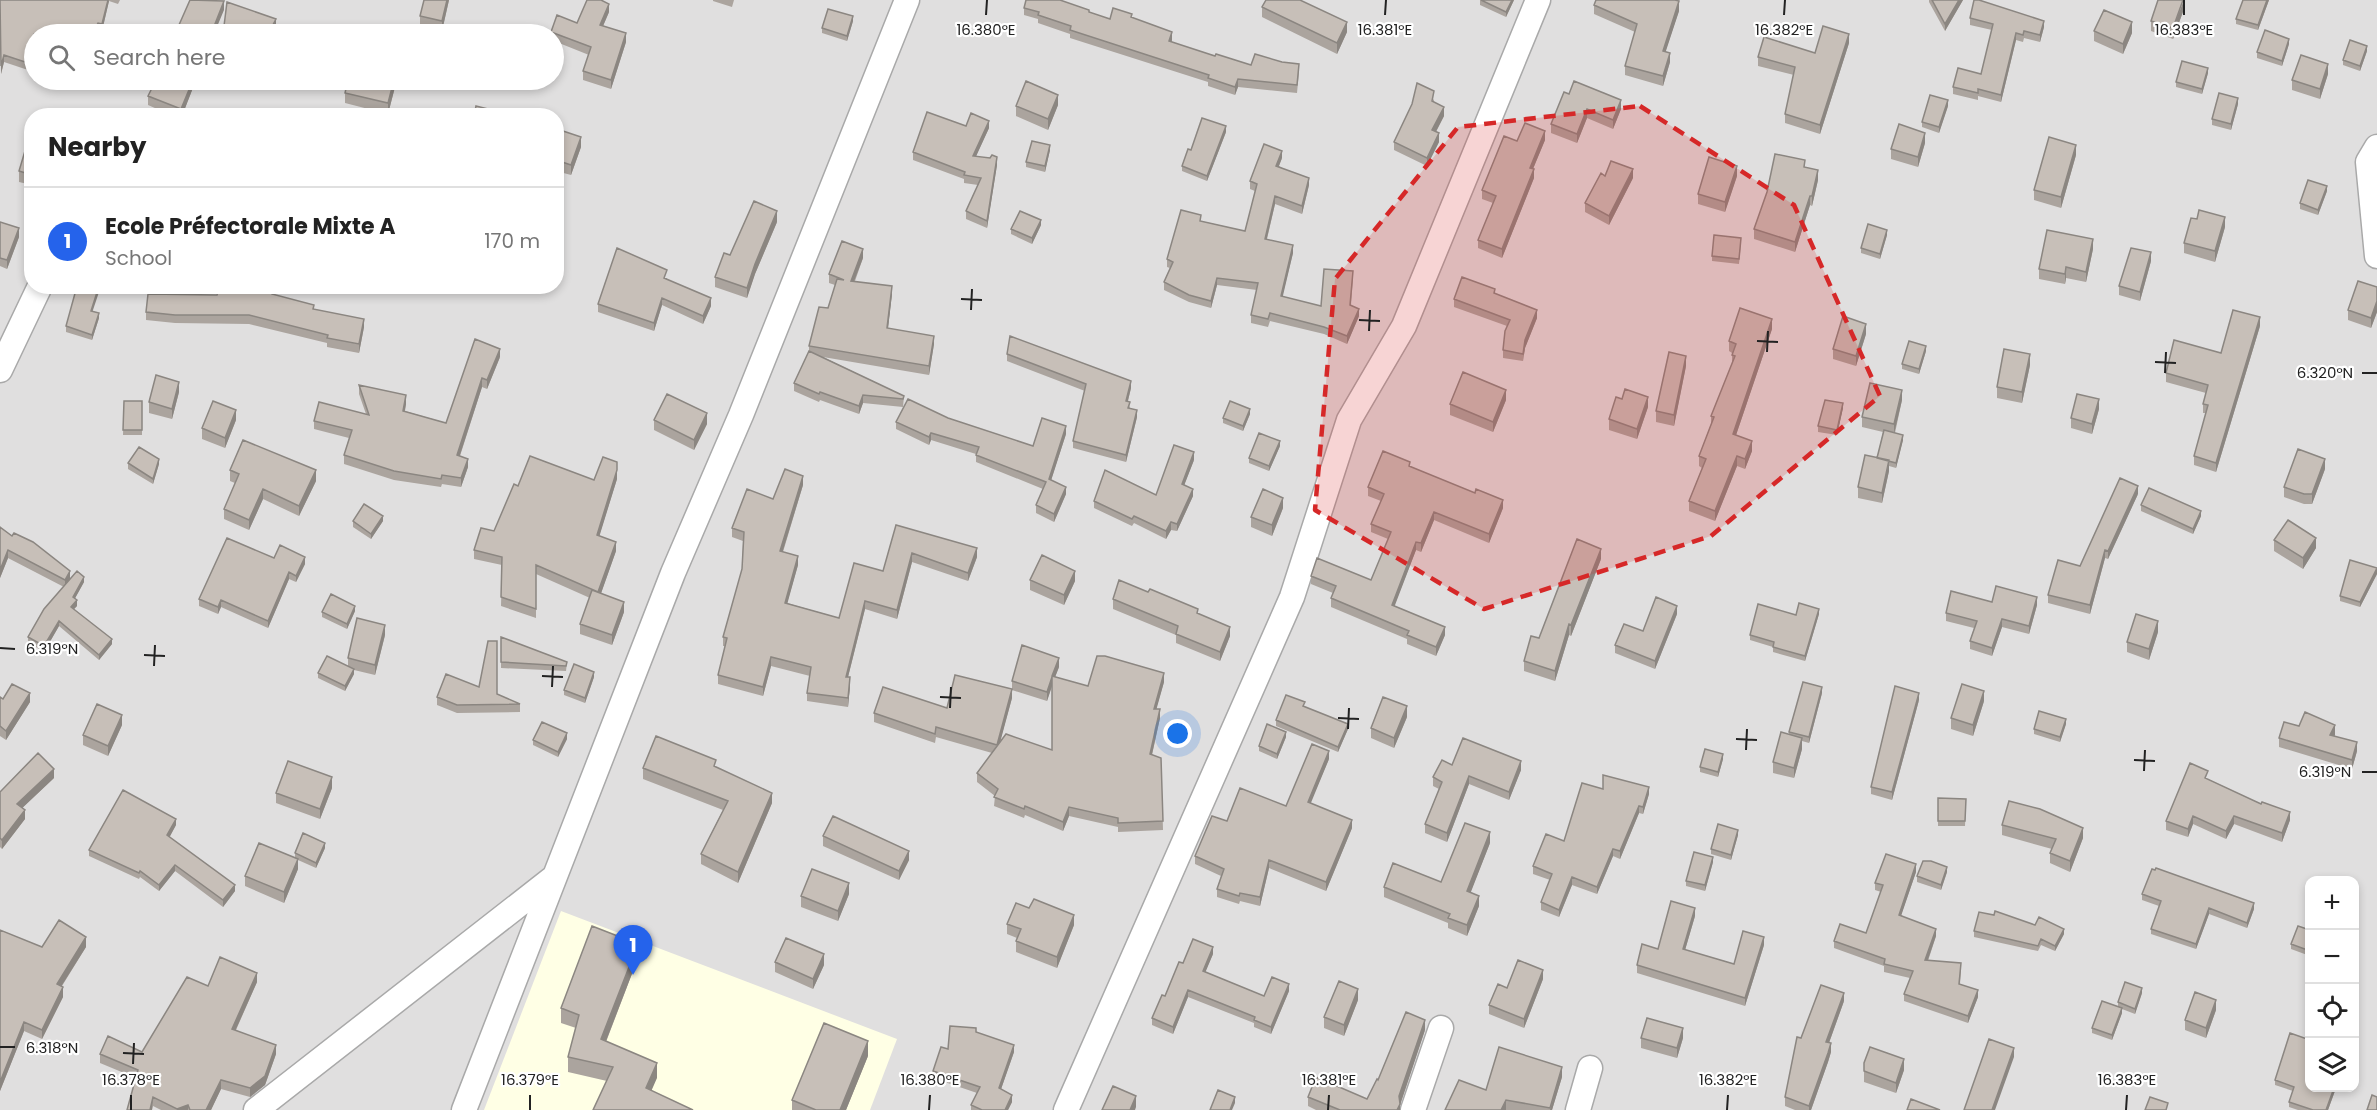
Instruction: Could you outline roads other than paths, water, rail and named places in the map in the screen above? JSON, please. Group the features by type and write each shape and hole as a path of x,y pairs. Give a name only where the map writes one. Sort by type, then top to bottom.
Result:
{"street":[{"path":"464,1110 673,573 741,415 907,0"},
{"path":"1066,1110 1292,597 1349,420 1404,326 1538,0"},
{"path":"2377,147 2368,162 2377,256"},
{"path":"0,370 36,294"},
{"path":"256,1110 555,877"},
{"path":"1413,1110 1441,1028"},
{"path":"1578,1110 1590,1068"}],"place":[{"name":"Ecole Préfectorale Mixte A","path":"633,975"}]}
